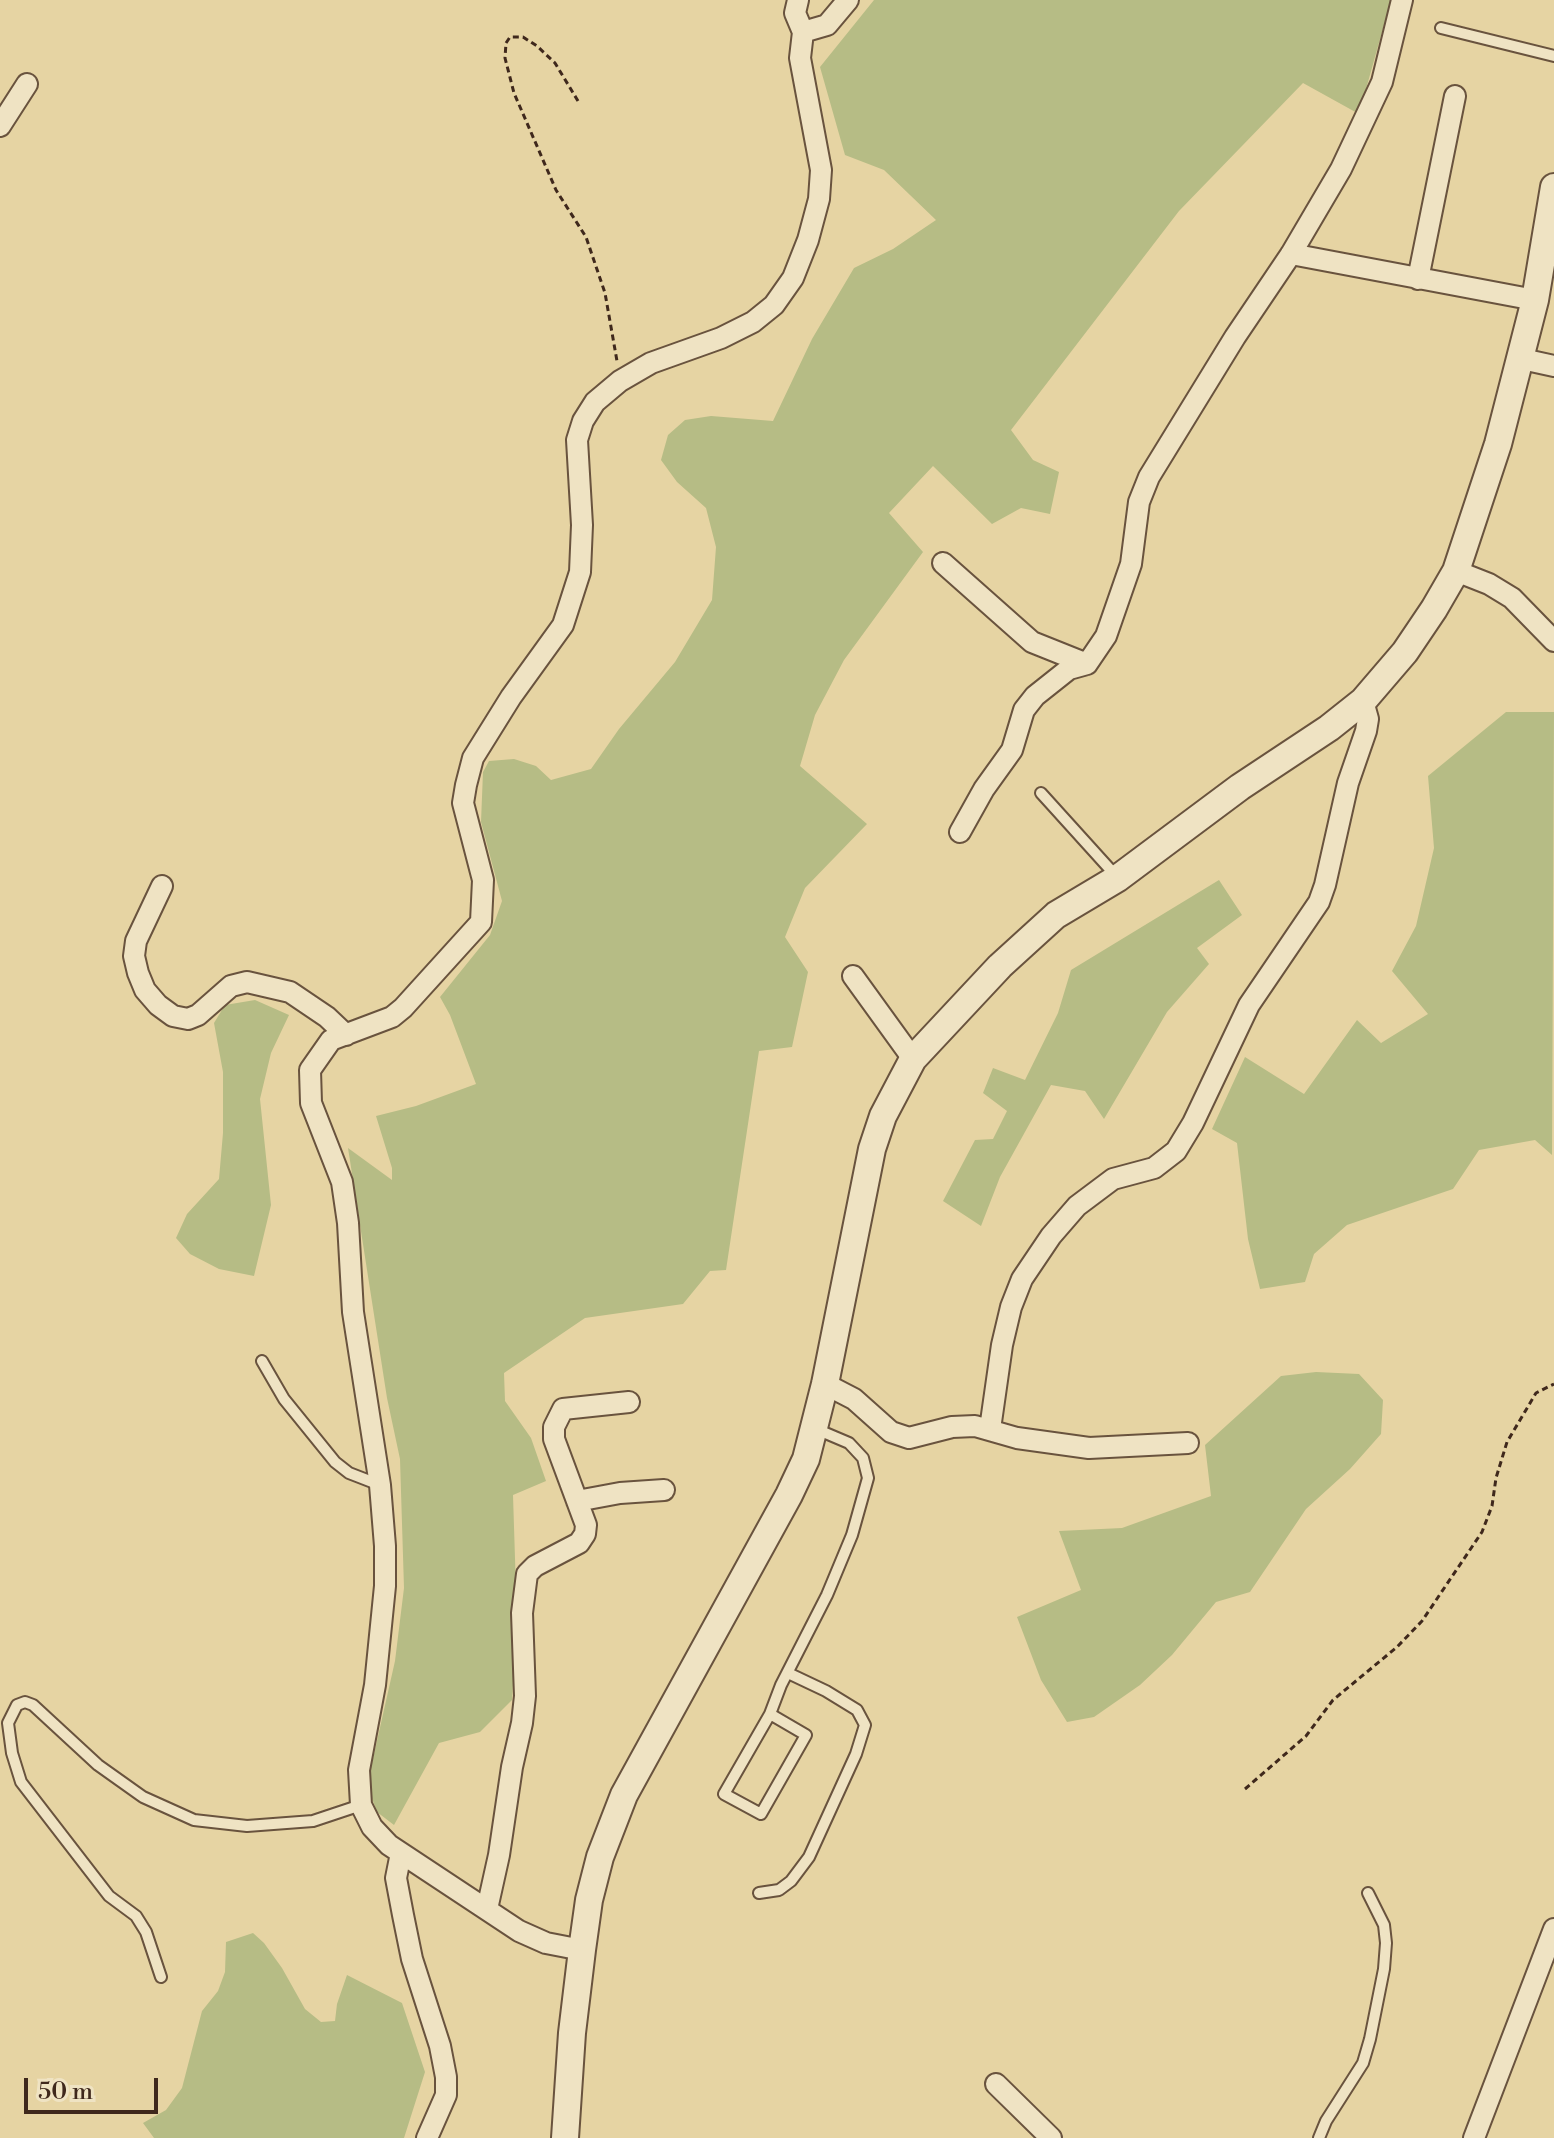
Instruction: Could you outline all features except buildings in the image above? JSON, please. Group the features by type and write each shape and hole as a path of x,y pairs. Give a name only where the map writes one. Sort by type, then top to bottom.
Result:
{"street":[{"path":"582,1950 546,1943 519,1931 401,1853 372,1827 361,1805 359,1770 375,1685 385,1586 385,1546 380,1485 353,1312 348,1223 342,1182 311,1103 310,1070 331,1040 392,1017 481,922 483,880 463,803 473,758 511,697 563,625 580,572 582,525 577,440 583,421 595,402 620,381 651,363 721,338 753,322 774,305 793,278 819,199 821,170 800,58 803,32 795,13 798,0"},
{"path":"803,32 827,25 848,0"},
{"path":"960,832 984,789 1012,750 1024,710 1035,696 1069,669 1087,664 1106,636 1131,564 1139,502 1149,477 1235,337 1291,254 1341,169 1382,82 1402,0"},
{"path":"0,126 27,84"},
{"path":"1418,279 1455,96"},
{"path":"565,2138 572,2033 582,1950 589,1900 600,1857 624,1795 806,1459 825,1384 872,1149 883,1116 913,1059 1022,945 1056,915 1118,878 1240,787 1329,728 1363,701 1405,652 1456,571 1498,444 1535,300 1554,187"},
{"path":"1291,254 1535,300"},
{"path":"1522,359 1554,366"},
{"path":"943,563 1032,642 1087,664"},
{"path":"1456,571 1489,584 1512,598 1554,641"},
{"path":"990,1429 1005,1332 1022,1279 1051,1236 1077,1206 1113,1179 1154,1168 1176,1151 1193,1123 1249,1005 1319,902 1348,783 1366,731 1368,719 1363,701"},
{"path":"162,886 136,941 134,956 145,990 158,1005 173,1016 188,1019 198,1015 231,986 247,982 290,992 327,1017 346,1035"},
{"path":"853,976 913,1059"},
{"path":"825,1384 854,1399 891,1432 909,1438 952,1427 990,1429 1017,1438 1089,1448 1188,1443"},
{"path":"487,1909 522,1723 525,1696 522,1613 527,1574 535,1566 579,1543 585,1534 586,1525 554,1439 554,1427 563,1409 629,1402"},
{"path":"577,1501 620,1493 664,1490"},
{"path":"401,1853 396,1878 403,1915 412,1959 440,2046 446,2077 446,2095 427,2138"},
{"path":"1474,2138 1554,1929"},
{"path":"996,2084 1051,2138"}],"lane":[{"path":"1441,28 1554,56"},
{"path":"1041,793 1118,878"},
{"path":"262,1361 284,1399 335,1462 349,1473 380,1485"},
{"path":"770,1714 806,1735 761,1814 724,1794 770,1714 827,1595 852,1535 868,1478 863,1458 849,1443 814,1428"},
{"path":"759,1893 779,1890 791,1881 809,1857 856,1754 865,1725 857,1710 788,1673"},
{"path":"161,1977 146,1932 136,1916 109,1896 21,1782 12,1753 8,1723 17,1705 25,1702 33,1705 98,1765 143,1797 194,1820 247,1826 313,1821 361,1805"},
{"path":"1319,2138 1326,2121 1363,2063 1370,2039 1386,1943 1384,1925 1368,1893"}],"path":[{"path":"578,101 555,63 537,46 523,37 510,37 506,43 505,58 514,93 556,190 586,237 605,293 620,381"},
{"path":"1245,1789 1306,1736 1333,1700 1397,1647 1422,1621 1482,1532 1492,1506 1496,1478 1507,1442 1536,1393 1554,1384"}],"green space":[{"path":"874,0 1391,0 1359,114 1303,83 1179,211 1011,430 1033,460 1059,472 1050,514 1021,508 992,524 933,466 889,513 923,552 844,660 815,715 800,766 867,824 805,888 785,937 808,972 792,1047 759,1051 726,1270 710,1271 683,1304 585,1318 504,1373 505,1401 531,1438 546,1481 513,1495 517,1622 512,1700 480,1732 439,1743 394,1825 377,1812 367,1785 395,1661 404,1588 400,1459 387,1398 348,1148 392,1180 392,1168 376,1116 416,1106 476,1084 440,997 490,935 502,901 481,822 483,772 489,761 514,759 536,766 551,780 591,769 619,729 675,662 712,600 716,547 706,508 677,482 661,460 668,435 685,420 711,416 773,421 812,339 854,268 893,249 936,220 884,170 845,155 820,67"},
{"path":"1506,712 1554,712 1552,1155 1535,1140 1479,1150 1453,1189 1347,1225 1314,1254 1305,1282 1260,1289 1248,1239 1237,1143 1212,1129 1245,1057 1304,1094 1357,1020 1381,1043 1428,1014 1392,971 1416,926 1434,848 1428,776"},
{"path":"1219,880 1242,915 1197,948 1209,964 1167,1012 1104,1119 1085,1091 1051,1085 1000,1177 981,1226 943,1201 975,1140 993,1139 1007,1111 983,1093 993,1068 1025,1080 1058,1013 1071,970"},
{"path":"255,1000 289,1015 271,1053 260,1099 271,1205 254,1276 219,1269 190,1254 176,1238 187,1214 219,1179 223,1072 214,1023 225,1005"},
{"path":"1316,1372 1359,1374 1383,1400 1381,1434 1350,1469 1306,1509 1250,1592 1216,1602 1172,1655 1140,1685 1094,1717 1067,1722 1041,1680 1017,1617 1081,1590 1059,1531 1122,1528 1211,1496 1205,1445 1281,1376"},
{"path":"253,1933 282,1968 305,2009 321,2022 335,2021 347,1975 402,2003 425,2072 404,2138 154,2138 143,2123 166,2110 182,2088 202,2011 218,1991 225,1972 226,1942"}]}
